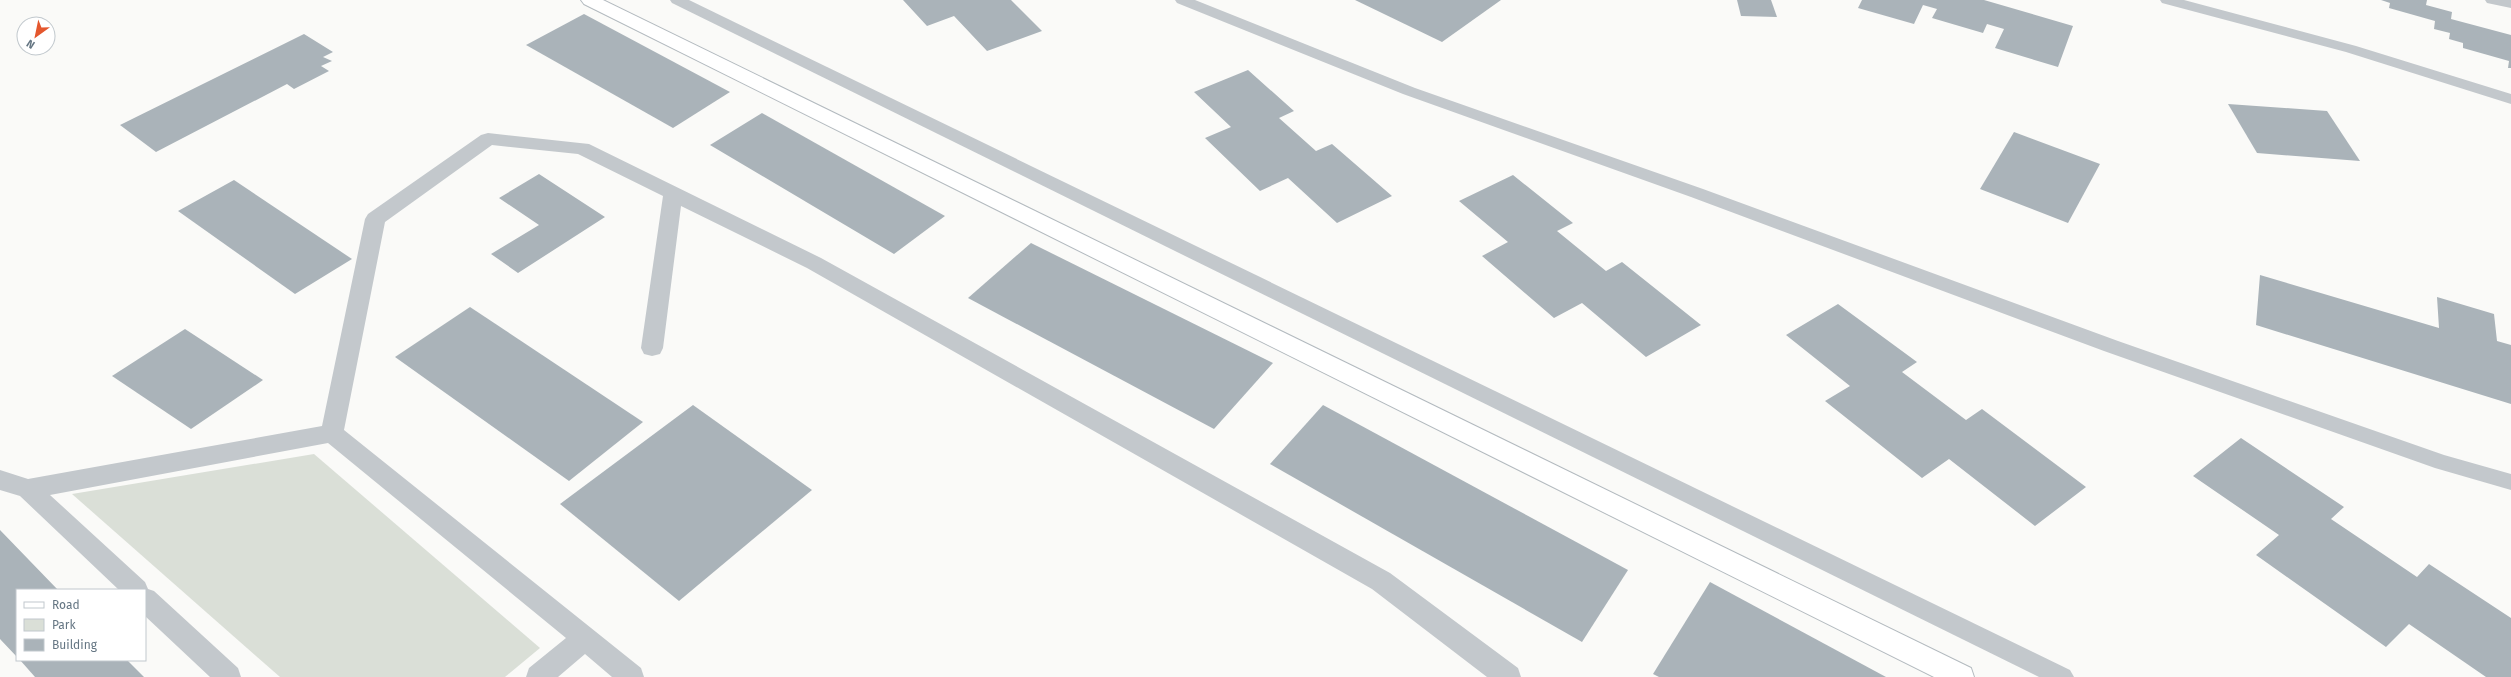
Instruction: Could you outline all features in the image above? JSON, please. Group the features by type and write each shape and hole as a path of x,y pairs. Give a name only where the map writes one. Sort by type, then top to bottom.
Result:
{"street":[{"path":"590,0 1961,677"},
{"path":"332,432 375,219 488,139 582,148 814,263 1381,581 1508,677"},
{"path":"652,348 673,194"},
{"path":"0,480 28,488 332,432 631,677"},
{"path":"28,488 135,589"},
{"path":"146,599 228,677"},
{"path":"539,677 585,638"}],"lane":[{"path":"677,0 2062,677"},
{"path":"1182,0 1408,91 1697,193 2111,346 2442,462 2511,482"},
{"path":"2167,0 2351,49 2511,99"},
{"path":"2492,0 2511,4"}],"green space":[{"path":"314,454 540,648 505,677 280,677 72,494"}],"building":[{"path":"903,0 1011,0 1042,31 987,51 954,16 927,26"},
{"path":"1355,0 1501,0 1442,42"},
{"path":"1737,0 1771,0 1777,17 1741,16"},
{"path":"1862,0 1984,0 2073,26 2058,67 1995,48 2004,29 1987,24 1983,33 1932,18 1937,9 1923,5 1914,24 1858,8"},
{"path":"2381,0 2427,0 2426,5 2452,12 2451,19 2511,35 2511,68 2508,68 2509,61 2463,48 2463,43 2449,39 2450,33 2434,29 2435,21 2389,8 2390,3"},
{"path":"584,14 730,92 673,128 526,45"},
{"path":"304,34 333,52 323,57 332,61 321,66 329,71 294,89 287,84 156,152 120,125"},
{"path":"1248,70 1294,111 1279,118 1316,151 1332,144 1392,196 1337,223 1288,178 1260,191 1205,138 1231,127 1194,92"},
{"path":"2228,104 2327,111 2360,161 2257,153"},
{"path":"762,113 945,216 894,254 710,145"},
{"path":"2014,132 2100,164 2068,223 1980,189"},
{"path":"539,174 605,217 518,273 491,254 539,225 499,198"},
{"path":"1513,175 1573,223 1557,231 1606,271 1622,262 1701,325 1646,357 1582,303 1554,318 1482,256 1508,242 1459,201"},
{"path":"234,180 352,259 295,294 178,211"},
{"path":"1031,243 1273,363 1214,429 968,298"},
{"path":"2260,275 2439,328 2437,297 2494,314 2497,341 2511,345 2511,404 2256,325"},
{"path":"1838,304 1917,362 1902,372 1966,420 1982,409 2086,487 2035,526 1949,459 1922,478 1825,401 1850,386 1786,335"},
{"path":"470,307 643,422 569,481 395,357"},
{"path":"185,329 263,380 191,429 112,376"},
{"path":"693,405 812,490 679,601 560,504"},
{"path":"1323,405 1628,570 1582,642 1270,464"},
{"path":"2241,438 2344,507 2331,519 2417,577 2429,564 2511,618 2511,677 2486,677 2409,624 2386,647 2256,555 2279,535 2193,476"},
{"path":"0,530 57,589 16,589 16,656 0,639"},
{"path":"1710,582 1886,677 1659,677 1653,674"},
{"path":"21,661 128,661 144,677 35,677"}]}
